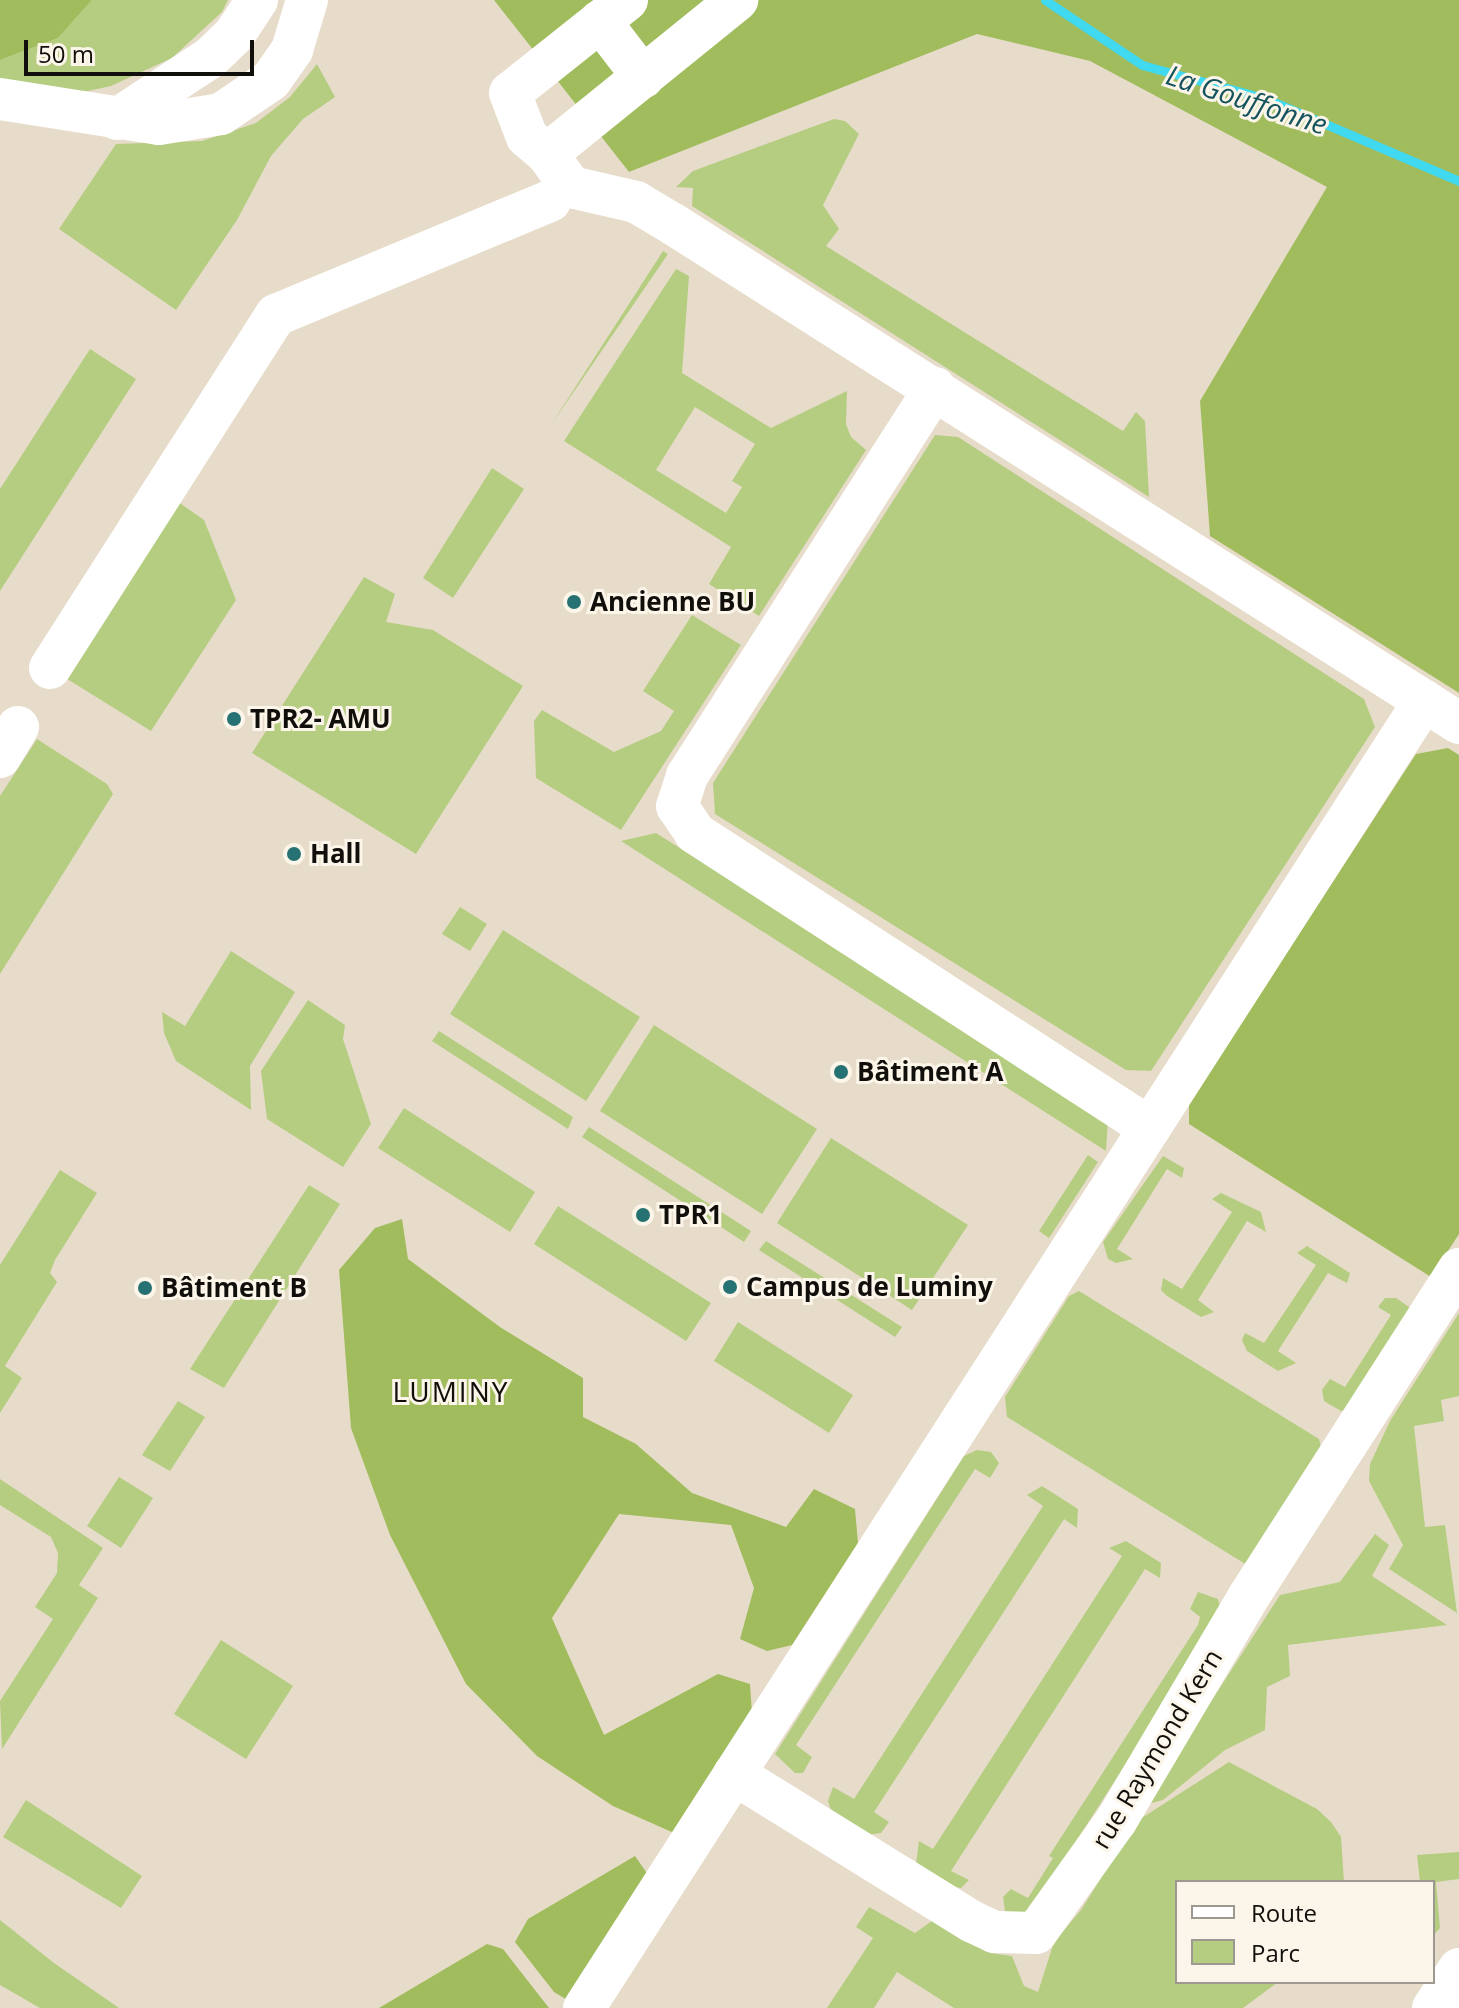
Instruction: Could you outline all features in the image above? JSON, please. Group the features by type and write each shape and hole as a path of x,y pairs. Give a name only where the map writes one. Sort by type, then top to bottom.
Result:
{"street":[{"path":"117,119 210,58 234,35 257,0"},
{"path":"0,99 117,119 189,122 221,114 251,98 292,50 307,0"},
{"path":"547,154 737,0"},
{"path":"643,77 613,11 510,93 527,137 547,154 571,187 636,202 935,388 1459,723"},
{"path":"50,668 276,315 550,201"},
{"path":"935,388 687,776 677,806 695,833 1150,1128"},
{"path":"584,2008 1424,701"},
{"name":"rue Raymond Kern","path":"734,1774 973,1922 994,1932 1036,1933 1116,1821 1249,1596 1459,1269"},
{"path":"1433,2008 1459,1969"}],"shaded area":[{"name":"Campus de Luminy","path":"0,0 494,0 629,172 977,34 1090,61 1328,187 1200,401 1210,535 1459,693 1459,2008 0,2008"}],"green space":[{"path":"0,0 92,0 58,38 0,60"},
{"path":"92,0 228,0 222,12 172,58 111,86 69,95 0,82 0,60 58,38"},
{"path":"494,0 1459,0 1459,693 1210,536 1200,401 1327,187 1090,61 977,34 629,172"},
{"path":"317,64 335,97 303,119 271,156 237,220 176,310 59,229 116,144 202,141 256,123 290,97"},
{"path":"834,119 845,121 859,134 823,205 839,229 826,246 1123,431 1136,412 1145,421 1149,497 692,206 693,188 676,187 693,171"},
{"path":"663,251 668,254 551,425"},
{"path":"676,269 689,276 682,373 771,428 847,391 846,424 851,437 866,450 759,616 709,584 731,547 564,441","holes":["695,407 755,444 732,481 742,487 726,513 656,470"]},
{"path":"90,349 136,379 0,591 0,489"},
{"path":"935,435 958,437 1364,699 1375,727 1151,1071 1126,1070 715,814 713,783"},
{"path":"492,468 524,489 453,598 423,578"},
{"path":"174,499 204,520 236,600 151,731 59,674"},
{"path":"364,577 395,594 386,622 433,630 523,686 416,854 252,753"},
{"path":"692,615 741,645 621,830 536,778 534,721 542,710 614,752 661,731 674,711 643,691"},
{"path":"37,739 107,784 113,794 0,974 0,796"},
{"path":"1448,748 1459,755 1459,1234 1431,1277 1189,1124 1189,1103 1416,754"},
{"path":"656,833 1108,1119 1106,1151 621,841"},
{"path":"460,907 487,924 470,951 442,934"},
{"path":"503,930 640,1017 586,1101 450,1014"},
{"path":"231,951 295,992 250,1066 251,1110 176,1061 164,1033 162,1012 185,1026"},
{"path":"308,1000 345,1025 343,1039 371,1124 343,1167 267,1119 261,1071"},
{"path":"654,1025 817,1129 762,1214 600,1111"},
{"path":"439,1031 573,1117 568,1129 432,1041"},
{"path":"404,1108 535,1192 510,1232 378,1148"},
{"path":"589,1127 751,1231 744,1242 582,1137"},
{"path":"831,1138 968,1225 912,1310 777,1223"},
{"path":"1088,1155 1098,1162 1049,1238 1039,1231"},
{"path":"1163,1156 1184,1168 1182,1178 1167,1169 1117,1249 1133,1259 1116,1263 1108,1259 1103,1242"},
{"path":"60,1170 97,1193 55,1260 50,1273 57,1282 5,1366 22,1378 0,1413 0,1265"},
{"path":"309,1185 340,1204 224,1388 190,1369"},
{"path":"1221,1193 1261,1212 1266,1232 1247,1221 1198,1300 1214,1312 1201,1317 1161,1290 1163,1278 1182,1289 1232,1212 1212,1199"},
{"path":"558,1206 711,1303 686,1341 534,1244"},
{"path":"402,1219 408,1259 500,1327 583,1378 583,1417 636,1444 692,1493 786,1527 814,1489 855,1509 858,1543 792,1645 767,1651 740,1639 754,1588 731,1525 619,1514 552,1618 604,1735 718,1674 750,1684 752,1713 674,1833 613,1806 537,1756 466,1684 390,1535 351,1428 339,1270 375,1228"},
{"path":"766,1241 902,1327 895,1337 759,1250"},
{"path":"1307,1246 1350,1273 1347,1283 1328,1273 1278,1351 1296,1363 1278,1371 1247,1351 1242,1340 1245,1333 1264,1343 1316,1265 1297,1253"},
{"path":"1079,1291 1319,1439 1323,1456 1247,1565 1007,1417 1005,1397 1069,1296"},
{"path":"1385,1298 1396,1298 1412,1309 1354,1406 1341,1411 1324,1401 1322,1390 1330,1379 1345,1387 1391,1315 1378,1307"},
{"path":"1459,1313 1459,1396 1441,1400 1444,1421 1414,1426 1425,1527 1445,1525 1457,1613 1389,1569 1403,1545 1369,1481 1370,1464 1390,1421"},
{"path":"738,1322 853,1395 829,1433 714,1361"},
{"path":"178,1401 205,1417 170,1471 142,1455"},
{"path":"977,1450 991,1452 999,1463 990,1478 975,1469 796,1745 812,1757 803,1773 795,1773 775,1754 964,1456"},
{"path":"119,1477 153,1498 121,1548 87,1526"},
{"path":"0,1479 103,1548 79,1585 98,1598 2,1749 0,1701 53,1619 35,1607 57,1573 58,1553 51,1537 0,1505"},
{"path":"1042,1486 1078,1509 1077,1528 1064,1519 874,1812 889,1822 881,1833 866,1835 832,1813 828,1801 833,1787 854,1799 1043,1506 1027,1495"},
{"path":"1375,1534 1389,1545 1372,1576 1447,1625 1288,1645 1290,1676 1267,1687 1265,1730 1225,1750 1163,1800 1144,1805 1280,1595 1340,1582"},
{"path":"1126,1541 1161,1563 1160,1578 1145,1569 951,1871 969,1880 961,1888 953,1887 916,1864 919,1841 933,1849 1122,1556 1109,1548"},
{"path":"1198,1592 1218,1599 1221,1611 1214,1626 1027,1918 1005,1911 1003,1897 1011,1889 1028,1898 1053,1858 1049,1856 1198,1625 1200,1617 1190,1609"},
{"path":"221,1640 293,1686 246,1759 174,1714"},
{"path":"1229,1762 1317,1809 1331,1822 1341,1837 1344,1880 1175,1880 1175,1984 1275,1984 1243,2008 954,2008 897,1972 874,2008 827,2008 873,1938 856,1927 869,1907 915,1933 936,1918 990,1953 1012,1956 1024,1986 1038,1992 1054,1942 1081,1910 1137,1821"},
{"path":"26,1800 142,1876 121,1908 3,1837"},
{"path":"1459,1852 1459,1879 1436,1882 1440,1928 1435,1934 1435,1880 1420,1880 1417,1855"},
{"path":"635,1856 651,1879 572,2003 554,1992 515,1942 528,1919"},
{"path":"0,1920 54,1963 119,2008 40,2008 0,1985"},
{"path":"487,1944 503,1949 549,2008 379,2008"}],"waterway":[{"name":"La Gouffonne","path":"1045,0 1142,65 1267,99 1459,181"}],"place":[{"name":"Ancienne BU","path":"574,602"},
{"name":"TPR2- AMU","path":"234,719"},
{"name":"Hall","path":"294,854"},
{"name":"Bâtiment A","path":"841,1072"},
{"name":"TPR1","path":"643,1215"},
{"name":"Campus de Luminy","path":"730,1287"},
{"name":"Bâtiment B","path":"145,1288"}],"district":[{"name":"LUMINY","path":"451,1391"}]}
